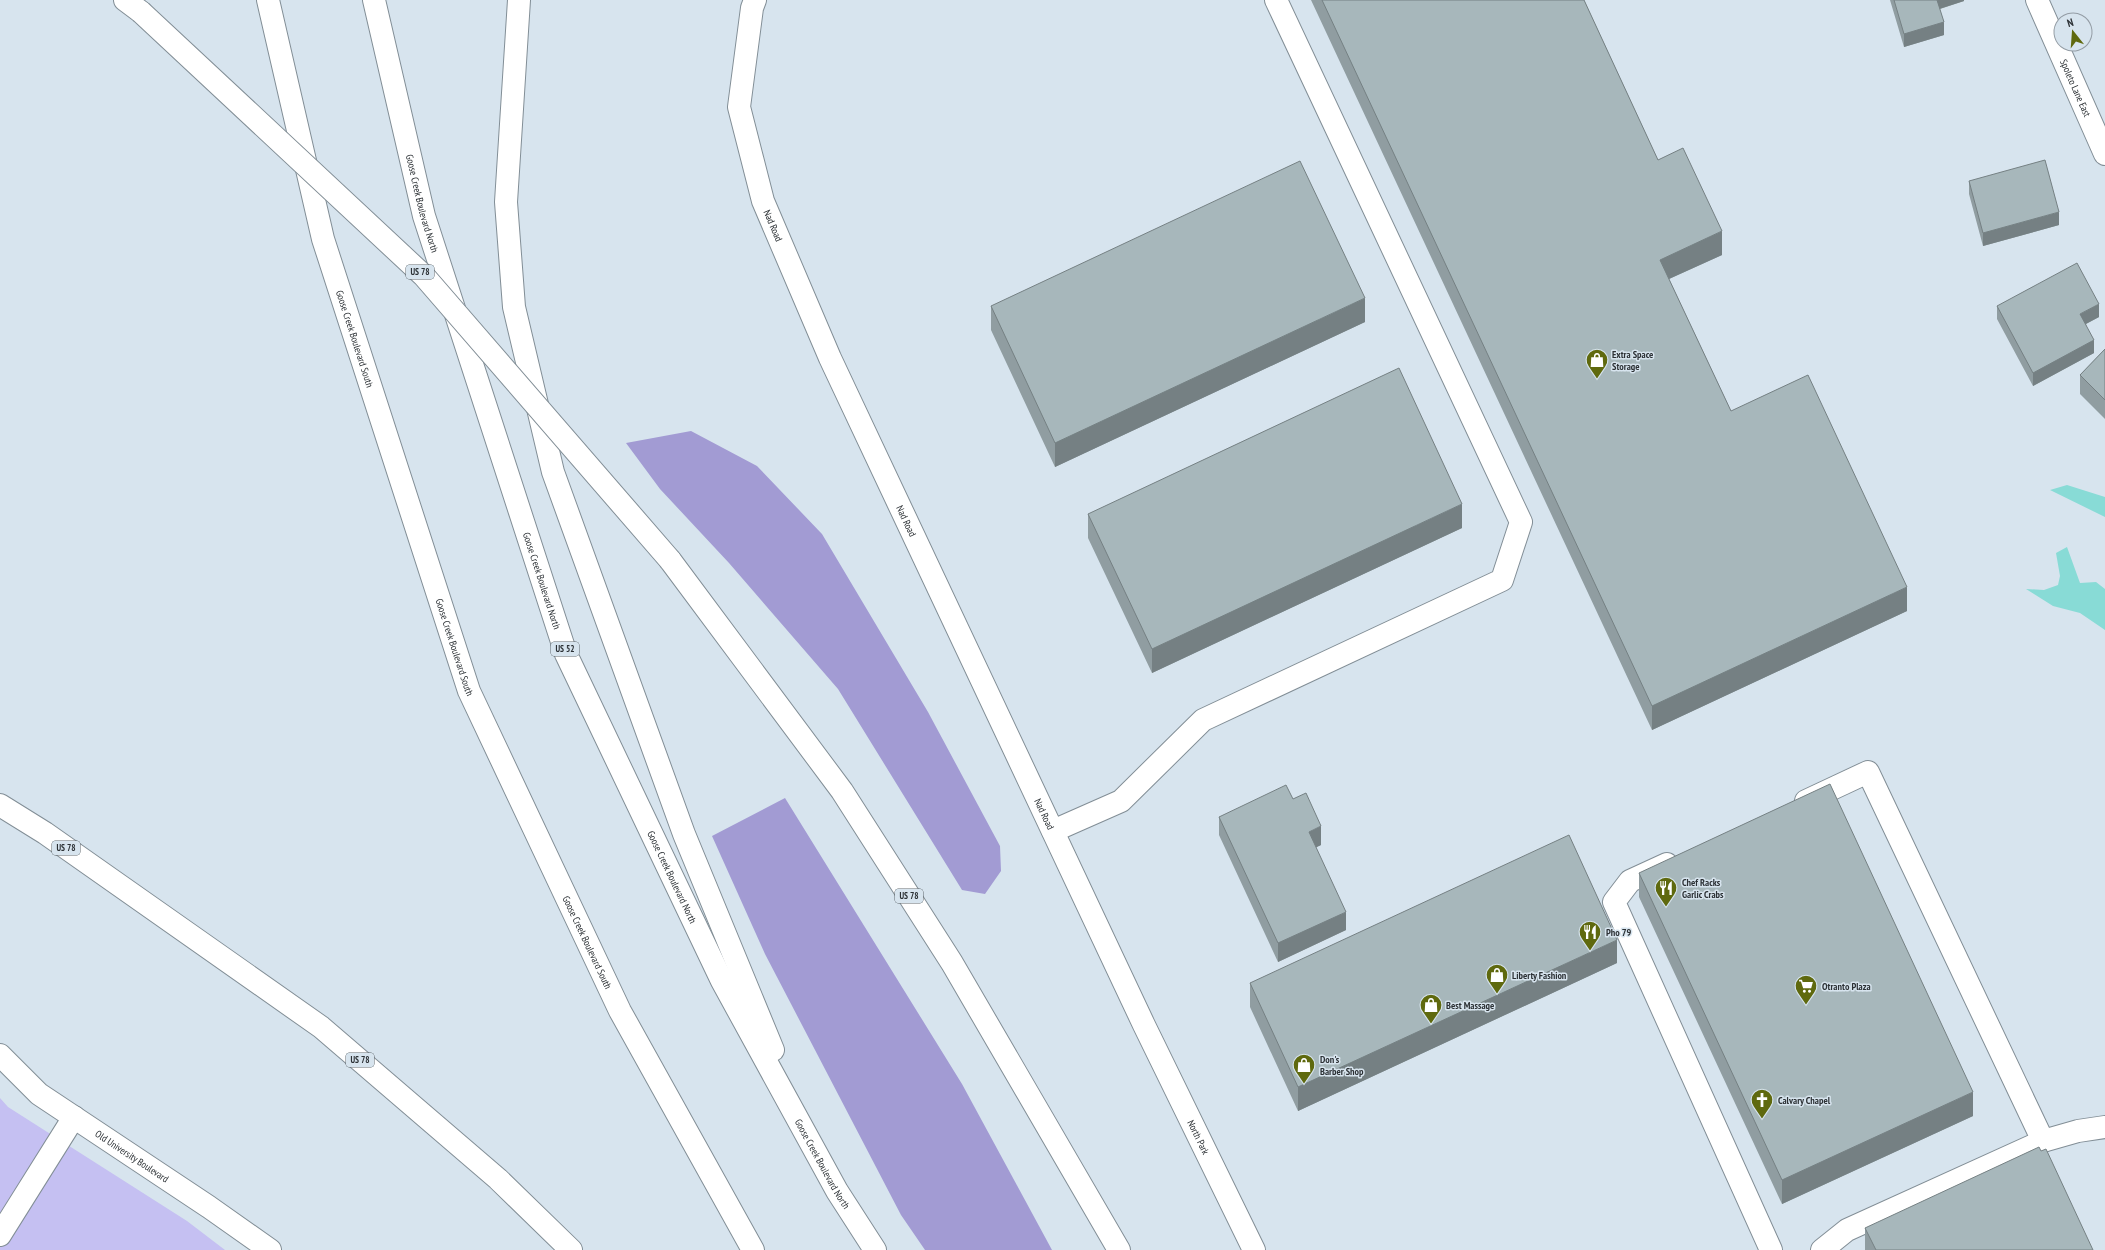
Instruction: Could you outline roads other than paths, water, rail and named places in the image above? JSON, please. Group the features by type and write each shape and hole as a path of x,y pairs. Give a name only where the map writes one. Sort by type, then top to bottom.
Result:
{"main road":[{"name":"Goose Creek Boulevard South","path":"268,0 323,239 469,692 620,1011 752,1250"},
{"name":"Goose Creek Boulevard North","path":"374,0 424,216 566,654 722,981 837,1191 875,1250"},
{"path":"518,0 506,202 514,307 553,472 684,834 815,1151"},
{"name":"Nad Road","path":"755,0 752,8 739,108 763,201 830,358 1144,1025"},
{"path":"1053,831 1121,801 1203,720 1502,580 1522,522 1276,0"},
{"name":"Spoleto Lane East","path":"2037,0 2105,154"},
{"name":"US 78","path":"133,6 424,276 670,560 842,791 952,964 1120,1250"},
{"path":"1789,808 1868,772 2043,1141"},
{"name":"US 78","path":"0,805 45,833 321,1026 498,1179 571,1250"},
{"path":"1688,854 1630,881 1614,902 1771,1250"},
{"name":"North Park","path":"1144,1025 1254,1250"},
{"name":"Old University Boulevard","path":"0,1055 39,1094 209,1207 270,1250"},
{"path":"0,1235 74,1117"},
{"path":"1822,1250 1847,1230 2043,1141 2105,1127"}],"place":[{"name":"Extra Space Storage","path":"1597,380"},
{"name":"Chef Racks Garlic Crabs","path":"1666,908"},
{"name":"Pho 79","path":"1590,952"},
{"name":"Liberty Fashion","path":"1497,994"},
{"name":"Otranto Plaza","path":"1806,1006"},
{"name":"Best Massage","path":"1431,1024"},
{"name":"Don's Barber Shop","path":"1304,1084"},
{"name":"Calvary Chapel","path":"1762,1120"}]}
